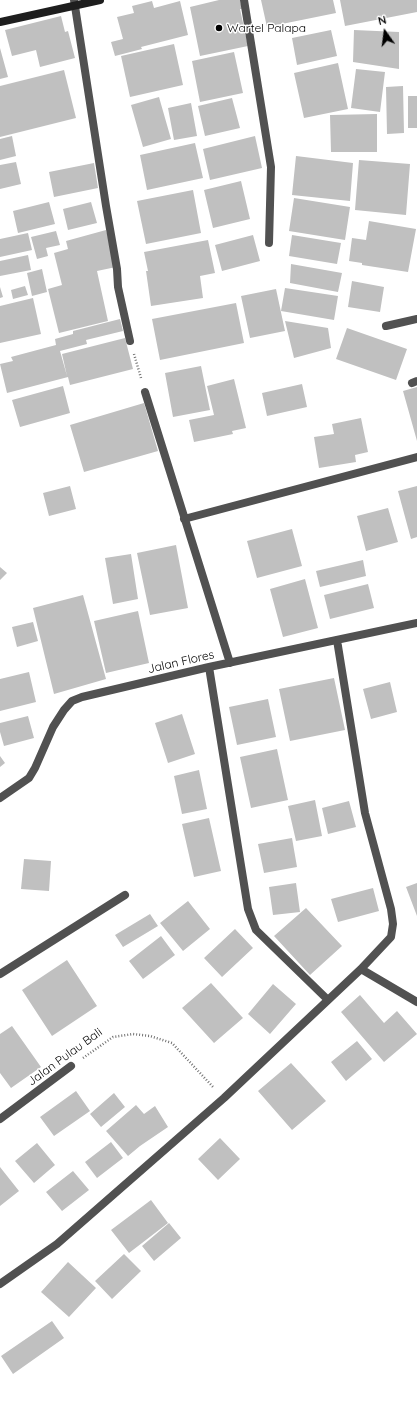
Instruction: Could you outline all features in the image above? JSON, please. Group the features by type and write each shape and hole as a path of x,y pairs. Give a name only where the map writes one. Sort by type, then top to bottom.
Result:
{"main road":[{"path":"0,22 74,3 100,0"}],"street":[{"path":"244,0 272,167 269,243"},
{"path":"74,3 117,269 118,287 130,341"},
{"path":"386,326 417,319"},
{"path":"145,392 230,663"},
{"path":"184,519 417,457"},
{"name":"Jalan Flores","path":"0,798 29,778 35,768 52,727 72,701 82,697 209,667 417,623"},
{"path":"0,1284 57,1244 224,1098 361,969 390,937 393,924 392,909 365,813 337,640"},
{"path":"209,667 248,909 256,930 328,1000"},
{"path":"0,974 125,895"},
{"path":"361,969 417,1002"},
{"name":"Jalan Pulau Bali","path":"0,1119 71,1066"}],"path":[{"path":"130,341 145,392"},
{"name":"Jalan Pulau Bali","path":"71,1066 113,1037 133,1034 150,1036 172,1043 224,1098"}],"building":[{"name":"Wartel Palapa","path":"219,0 240,0 242,9 240,9 248,46 200,56 190,7"},
{"path":"261,0 333,0 336,13 267,27"},
{"path":"340,0 417,0 417,12 345,26"},
{"path":"152,1 154,8 180,1 188,35 141,47 142,49 115,56 111,42 123,39 117,17 134,13 132,6"},
{"path":"61,16 65,32 68,31 75,58 40,67 36,50 12,56 5,30"},
{"path":"331,30 337,56 297,65 292,38"},
{"path":"354,30 399,32 399,69 353,62"},
{"path":"174,44 183,85 130,97 121,56"},
{"path":"0,48 8,77 0,79"},
{"path":"234,52 243,93 200,102 192,61"},
{"path":"338,63 348,109 304,118 294,73"},
{"path":"356,69 385,72 380,112 351,108"},
{"path":"64,70 76,118 0,137 0,86"},
{"path":"403,86 404,133 387,134 386,87"},
{"path":"408,96 417,96 417,128 408,128"},
{"path":"159,97 171,139 143,147 131,105"},
{"path":"232,98 240,128 205,136 198,106"},
{"path":"191,103 197,136 174,140 168,108"},
{"path":"377,114 377,152 331,152 330,115"},
{"path":"12,136 16,156 0,160 0,139"},
{"path":"255,136 262,168 210,180 203,149"},
{"path":"195,143 203,178 147,190 140,155"},
{"path":"296,156 353,163 350,201 292,195"},
{"path":"359,160 410,164 406,215 355,210"},
{"path":"16,162 21,184 0,189 0,165"},
{"path":"94,163 98,188 54,197 49,172"},
{"path":"241,181 250,219 213,228 204,190"},
{"path":"193,190 201,233 146,244 137,201"},
{"path":"294,198 350,207 345,240 289,231"},
{"path":"49,202 55,224 18,233 13,211"},
{"path":"91,202 97,223 68,230 63,209"},
{"path":"369,221 416,229 408,272 362,265 362,263 349,261 352,238 366,240"},
{"path":"106,230 116,267 97,271 108,321 59,333 48,289 62,285 54,253 68,249 66,241"},
{"path":"56,231 60,245 46,248 48,256 37,259 31,237"},
{"path":"28,233 32,250 0,257 0,239"},
{"path":"253,235 260,261 222,271 215,245"},
{"path":"292,235 341,243 337,264 289,256"},
{"path":"208,240 215,273 200,276 203,298 151,306 146,271 148,271 144,252"},
{"path":"28,255 31,270 0,276 0,261"},
{"path":"291,264 342,273 338,292 290,283"},
{"path":"42,269 47,292 32,296 27,273"},
{"path":"352,281 384,287 380,312 348,307"},
{"path":"25,286 28,295 13,299 11,290"},
{"path":"0,287 3,297 0,298"},
{"path":"285,288 338,296 334,320 281,311"},
{"path":"276,289 285,331 250,338 241,296"},
{"path":"33,298 41,334 0,343 0,306"},
{"path":"236,303 244,343 160,360 152,319"},
{"path":"120,319 123,331 86,340 87,344 60,351 67,376 62,354 125,338 133,369 70,385 68,377 7,393 0,364 13,361 11,357 56,345 55,339 73,334 73,331"},
{"path":"285,321 328,328 331,348 294,358"},
{"path":"347,328 407,349 396,380 336,359"},
{"path":"201,366 210,410 173,417 165,373"},
{"path":"234,379 246,428 232,431 233,434 194,442 189,420 214,415 207,386"},
{"path":"302,384 307,407 267,416 262,393"},
{"path":"63,386 70,413 20,427 12,400"},
{"path":"417,387 417,441 403,391"},
{"path":"144,403 158,451 84,472 70,425"},
{"path":"361,418 368,452 355,455 356,462 319,468 314,437 334,434 332,424"},
{"path":"70,486 76,509 49,516 43,493"},
{"path":"417,486 417,537 411,539 398,491"},
{"path":"388,508 398,542 366,551 357,516"},
{"path":"292,529 302,566 257,578 247,541"},
{"path":"176,545 188,608 150,615 137,553"},
{"path":"131,554 138,599 113,604 105,558"},
{"path":"363,560 366,576 320,587 316,571"},
{"path":"0,567 7,573 0,580"},
{"path":"305,579 318,628 283,637 270,589"},
{"path":"368,584 374,608 330,619 324,595"},
{"path":"83,595 106,679 54,694 33,608"},
{"path":"138,611 149,663 106,673 94,621"},
{"path":"33,622 38,641 17,647 12,627"},
{"path":"29,672 36,702 0,711 0,679"},
{"path":"334,678 345,730 290,741 279,689"},
{"path":"390,682 397,712 371,719 363,689"},
{"path":"268,699 276,737 237,745 229,707"},
{"path":"182,714 195,754 168,763 155,723"},
{"path":"28,716 34,738 4,746 0,732 0,723"},
{"path":"277,749 288,800 251,808 240,757"},
{"path":"0,756 5,763 0,767"},
{"path":"199,770 207,809 182,814 174,776"},
{"path":"315,800 322,836 296,841 288,806"},
{"path":"349,801 356,827 328,834 322,808"},
{"path":"209,818 221,871 194,877 182,824"},
{"path":"292,838 297,867 264,873 258,844"},
{"path":"24,859 51,861 49,891 21,889"},
{"path":"296,883 300,912 273,915 269,887"},
{"path":"417,883 417,916 406,887"},
{"path":"373,888 379,911 338,922 331,899"},
{"path":"188,901 210,929 183,951 160,923"},
{"path":"306,908 342,946 310,975 274,936"},
{"path":"150,914 158,926 123,947 115,935"},
{"path":"235,929 253,948 222,977 204,958"},
{"path":"161,936 175,955 143,979 129,961"},
{"path":"67,960 97,1006 52,1036 22,990"},
{"path":"211,983 243,1018 214,1043 182,1008"},
{"path":"273,984 296,1004 270,1034 248,1014"},
{"path":"360,995 384,1023 397,1011 417,1034 384,1062 341,1012"},
{"path":"12,1026 41,1067 11,1088 0,1073 0,1034"},
{"path":"357,1041 372,1059 346,1081 331,1062"},
{"path":"291,1063 326,1101 292,1130 258,1091"},
{"path":"76,1091 90,1111 54,1136 40,1117"},
{"path":"114,1093 125,1107 101,1127 90,1114"},
{"path":"136,1105 144,1114 155,1106 168,1127 128,1156 106,1131"},
{"path":"220,1138 240,1159 218,1180 198,1159"},
{"path":"111,1142 123,1158 97,1178 85,1162"},
{"path":"37,1143 55,1165 34,1183 15,1161"},
{"path":"0,1167 19,1191 0,1206"},
{"path":"73,1171 89,1190 62,1211 46,1192"},
{"path":"151,1200 168,1223 129,1253 111,1230"},
{"path":"169,1223 181,1238 154,1261 142,1246"},
{"path":"124,1254 141,1271 112,1299 95,1281"},
{"path":"68,1262 96,1288 69,1317 41,1292"},
{"path":"52,1321 64,1338 13,1374 1,1356"}],"place":[{"name":"Wartel Palapa","path":"219,28"}]}
